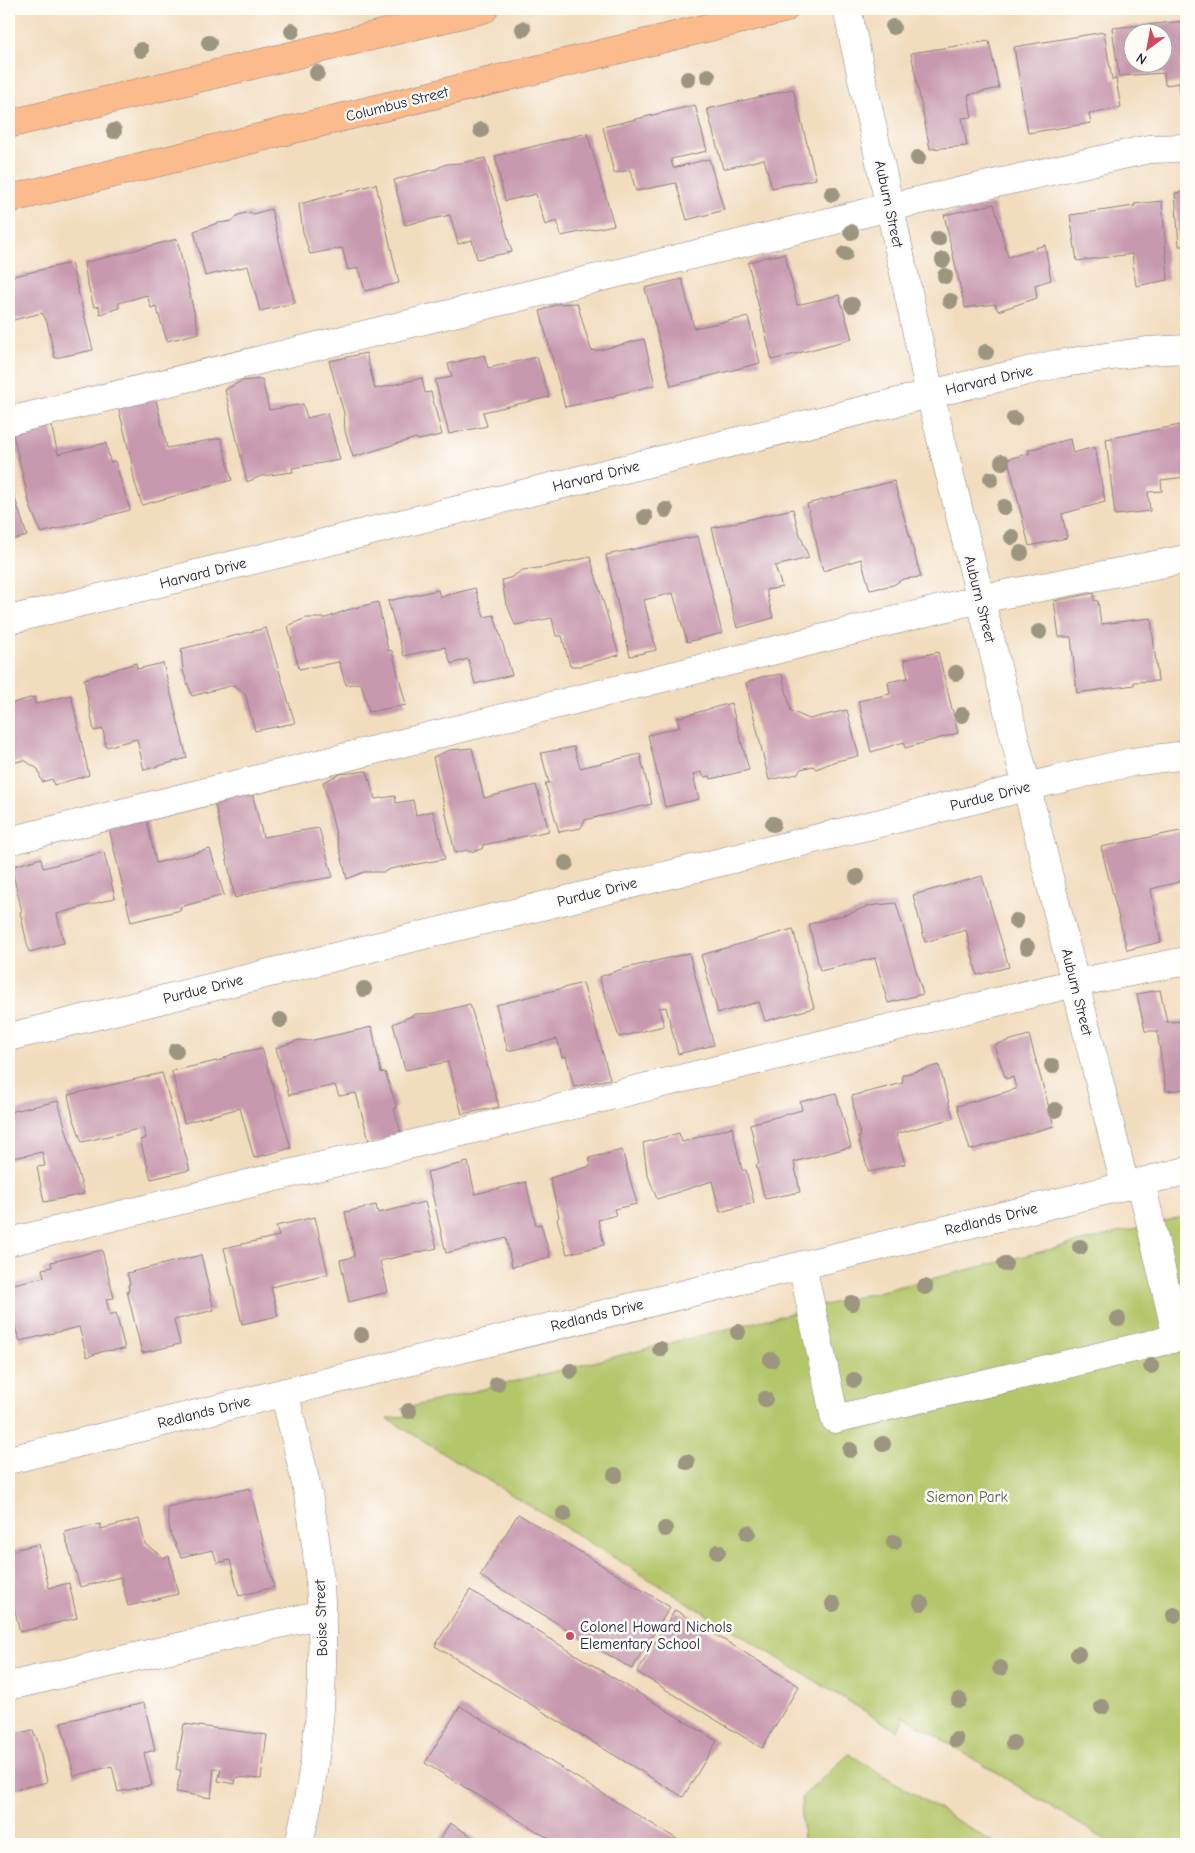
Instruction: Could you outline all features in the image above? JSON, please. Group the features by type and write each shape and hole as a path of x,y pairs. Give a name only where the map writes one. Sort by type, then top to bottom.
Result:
{"main road":[{"path":"9,124 484,9"},
{"name":"Columbus Street","path":"9,199 784,9"}],"street":[{"name":"Auburn Street","path":"802,1265 835,1419 1177,1338 1075,983 1026,787 930,394 848,9"},
{"path":"9,421 890,207 1149,149 1186,148"},
{"name":"Harvard Drive","path":"9,620 1057,364 1147,351 1186,349"},
{"path":"9,841 980,599 1186,559"},
{"name":"Purdue Drive","path":"9,1037 1026,787 1132,762 1186,755"},
{"path":"9,1242 1075,983 1186,961"},
{"name":"Redlands Drive","path":"9,1460 1186,1171"},
{"name":"Boise Street","path":"284,1392 309,1499 322,1614 323,1654 320,1724 311,1795 299,1844"},
{"path":"9,1686 322,1614"}],"green space":[{"name":"Siemon Park","path":"1186,1216 1186,1844 1112,1844 902,1715 904,1721 897,1731 388,1419 410,1415 402,1409"},
{"path":"849,1754 995,1844 803,1844 801,1798"}],"building":[{"path":"1186,21 1186,103 1181,104 1179,83 1165,85 1164,73 1119,76 1112,28 1122,27 1122,72 1172,72 1172,22"},
{"path":"1104,32 1112,80 1116,79 1121,108 1089,114 1091,123 1028,133 1014,47"},
{"path":"989,41 999,88 968,95 972,117 962,118 967,146 930,149 911,53"},
{"path":"793,89 816,179 772,188 764,159 723,169 707,109"},
{"path":"695,105 707,151 671,159 673,168 709,159 724,210 687,220 676,183 636,191 630,170 614,173 603,127"},
{"path":"587,133 614,225 561,236 557,221 545,225 536,194 505,201 495,156"},
{"path":"485,158 512,252 477,259 472,240 458,244 450,215 405,225 394,180 436,169 446,164"},
{"path":"376,184 399,283 365,291 359,268 348,270 342,248 310,254 303,232 299,204"},
{"path":"1186,191 1186,246 1179,246 1175,193"},
{"path":"1162,201 1168,280 1136,286 1132,254 1077,261 1070,215"},
{"path":"994,204 1008,257 1045,245 1051,280 1035,285 1037,298 998,311 995,304 965,308 944,215"},
{"path":"271,209 295,303 260,311 248,266 205,276 194,231 218,223 233,221 238,215 250,212 253,214"},
{"path":"177,239 199,333 167,341 156,306 151,308 147,295 119,303 119,308 100,314 99,306 94,307 84,263"},
{"path":"785,254 797,305 839,295 852,339 772,360 748,263 765,257"},
{"path":"71,263 93,350 55,358 47,322 42,313 9,321 9,277"},
{"path":"682,279 694,328 748,317 760,363 671,386 645,288"},
{"path":"577,303 591,350 596,351 644,339 655,385 615,395 614,397 565,407 540,311 557,304"},
{"path":"366,353 375,389 422,378 425,393 431,392 442,435 418,440 416,438 353,457 345,431 344,413 329,361"},
{"path":"484,355 488,368 537,357 549,397 483,412 487,426 449,434 435,380 452,377 448,364"},
{"path":"262,379 269,410 303,404 307,418 327,413 340,460 292,468 293,472 261,476 247,482 225,390 241,381"},
{"path":"156,399 167,448 221,438 232,480 142,505 134,480 131,459 118,406"},
{"path":"1186,424 1186,477 1161,480 1162,491 1148,492 1150,511 1115,515 1106,439"},
{"path":"51,425 58,454 106,443 110,462 115,461 130,510 41,533 30,506 13,434"},
{"path":"1070,439 1073,453 1095,447 1105,502 1062,514 1067,538 1029,546 1008,459 1030,453 1028,450"},
{"path":"894,481 921,577 903,579 893,585 870,590 861,559 823,571 807,504"},
{"path":"12,489 27,536 9,541 9,490"},
{"path":"793,509 809,558 775,566 782,587 766,590 773,618 737,628 712,528"},
{"path":"698,536 722,633 687,642 673,593 644,600 656,650 630,656 606,555"},
{"path":"590,557 619,655 580,666 570,666 562,636 556,636 552,618 515,625 505,599 502,580 510,578 523,570"},
{"path":"475,588 484,617 494,615 512,675 475,684 468,659 451,664 445,647 404,656 388,601 438,590 440,597"},
{"path":"1094,593 1094,600 1098,601 1101,624 1151,618 1158,681 1134,682 1134,685 1077,693 1071,637 1059,637 1054,601"},
{"path":"378,602 388,650 392,651 406,705 369,712 361,683 346,685 339,662 299,669 288,626 306,618 326,618"},
{"path":"266,628 295,723 255,731 245,693 234,685 192,696 183,671 181,649"},
{"path":"938,652 958,733 905,748 904,742 871,752 858,701 890,694 888,682 908,678 904,660"},
{"path":"136,663 137,669 163,663 187,758 144,770 137,739 106,747 103,729 94,731 84,679"},
{"path":"782,674 791,711 809,719 847,710 859,756 836,761 816,769 813,766 801,769 797,774 769,780 746,683 761,677"},
{"path":"71,695 89,775 54,785 52,779 42,782 38,769 24,760 9,764 9,704 34,697 35,704"},
{"path":"731,703 749,770 711,779 710,776 704,777 701,772 693,775 699,799 665,807 648,735 680,727 677,718"},
{"path":"574,747 580,768 640,754 652,804 585,820 581,828 559,832 545,783 549,783 541,753"},
{"path":"472,748 484,798 536,785 549,831 483,845 482,849 470,852 467,850 455,853 433,757 450,750"},
{"path":"367,771 375,799 395,796 396,803 413,800 416,815 433,811 445,859 390,869 384,872 364,872 347,879 323,782 340,774"},
{"path":"252,792 263,837 319,828 333,877 266,888 235,898 214,799"},
{"path":"146,816 156,863 210,849 224,895 180,907 181,910 131,922 109,828"},
{"path":"1185,830 1186,880 1151,889 1161,942 1127,950 1101,847"},
{"path":"104,852 115,898 57,914 64,943 29,952 20,912 22,911 11,867 41,858 43,868"},
{"path":"982,876 1009,967 977,975 966,930 925,942 913,895"},
{"path":"896,903 923,994 888,1003 875,958 820,971 809,924 851,913 868,906"},
{"path":"793,929 814,1008 765,1021 759,1002 718,1013 701,955"},
{"path":"689,953 714,1045 678,1054 666,1007 659,1008 664,1026 619,1037 599,977 622,969"},
{"path":"583,983 610,1079 574,1087 566,1056 562,1057 557,1039 508,1051 496,1005"},
{"path":"1160,990 1167,1022 1186,1021 1186,1089 1166,1091 1157,1031 1145,1031 1137,994"},
{"path":"470,1004 499,1107 462,1114 448,1062 405,1070 393,1024 416,1014 435,1013"},
{"path":"372,1027 381,1073 385,1072 397,1108 394,1109 402,1137 370,1144 356,1093 339,1096 335,1085 289,1095 276,1048 299,1040 309,1041"},
{"path":"1029,1035 1054,1126 970,1150 957,1106 1016,1089 1013,1077 1006,1079 994,1045"},
{"path":"262,1048 291,1148 254,1158 240,1108 184,1123 172,1071 221,1060 232,1054"},
{"path":"939,1065 953,1118 896,1134 905,1164 869,1172 858,1137 861,1137 855,1117 852,1096 903,1083 902,1075"},
{"path":"162,1073 190,1170 151,1179 140,1140 146,1138 143,1128 82,1142 68,1095"},
{"path":"836,1093 851,1147 794,1162 800,1192 765,1199 756,1165 759,1164 750,1124 802,1110 800,1102"},
{"path":"58,1101 84,1194 44,1202 37,1167 45,1166 42,1152 9,1159 9,1112"},
{"path":"732,1127 742,1170 746,1170 754,1203 720,1212 712,1181 657,1199 647,1173 643,1143 679,1133 682,1142"},
{"path":"622,1150 637,1204 614,1209 616,1215 598,1220 604,1245 567,1254 557,1219 559,1217 550,1178 591,1166 589,1158"},
{"path":"468,1162 475,1194 526,1182 536,1225 541,1224 550,1257 512,1267 506,1238 446,1253 427,1172"},
{"path":"425,1202 437,1248 380,1261 388,1292 349,1302 340,1260 354,1257 354,1254 345,1212 376,1205 378,1213"},
{"path":"315,1217 328,1274 271,1287 278,1316 242,1324 224,1248 279,1236 276,1226"},
{"path":"102,1250 114,1298 106,1299 110,1315 116,1313 125,1349 104,1351 87,1357 79,1327 20,1341 10,1316 9,1285 44,1277 42,1269 52,1267 51,1262"},
{"path":"201,1255 214,1310 174,1320 180,1344 142,1353 127,1291 129,1291 128,1285 130,1284 127,1273"},
{"path":"250,1488 274,1587 239,1596 230,1560 217,1563 213,1550 181,1557 170,1532 167,1507"},
{"path":"518,1514 670,1607 632,1669 480,1576"},
{"path":"139,1519 145,1544 164,1558 169,1556 178,1594 128,1606 121,1577 80,1587 64,1532 100,1524 101,1529"},
{"path":"39,1544 49,1588 69,1583 77,1618 20,1632 13,1602 9,1603 9,1551"},
{"path":"470,1590 717,1741 683,1797 435,1646"},
{"path":"675,1610 799,1686 762,1748 637,1672"},
{"path":"144,1703 155,1750 144,1753 152,1785 118,1792 112,1766 74,1776 61,1722"},
{"path":"460,1706 685,1844 558,1844 425,1763"},
{"path":"184,1724 267,1735 261,1779 236,1777 235,1784 218,1781 221,1769 214,1768 211,1798 176,1792 181,1771 176,1769"},
{"path":"33,1730 34,1735 36,1735 47,1782 9,1791 9,1735"},
{"path":"450,1823 484,1844 437,1844"}],"place":[{"name":"Colonel Howard Nichols Elementary School","path":"570,1636"}]}
